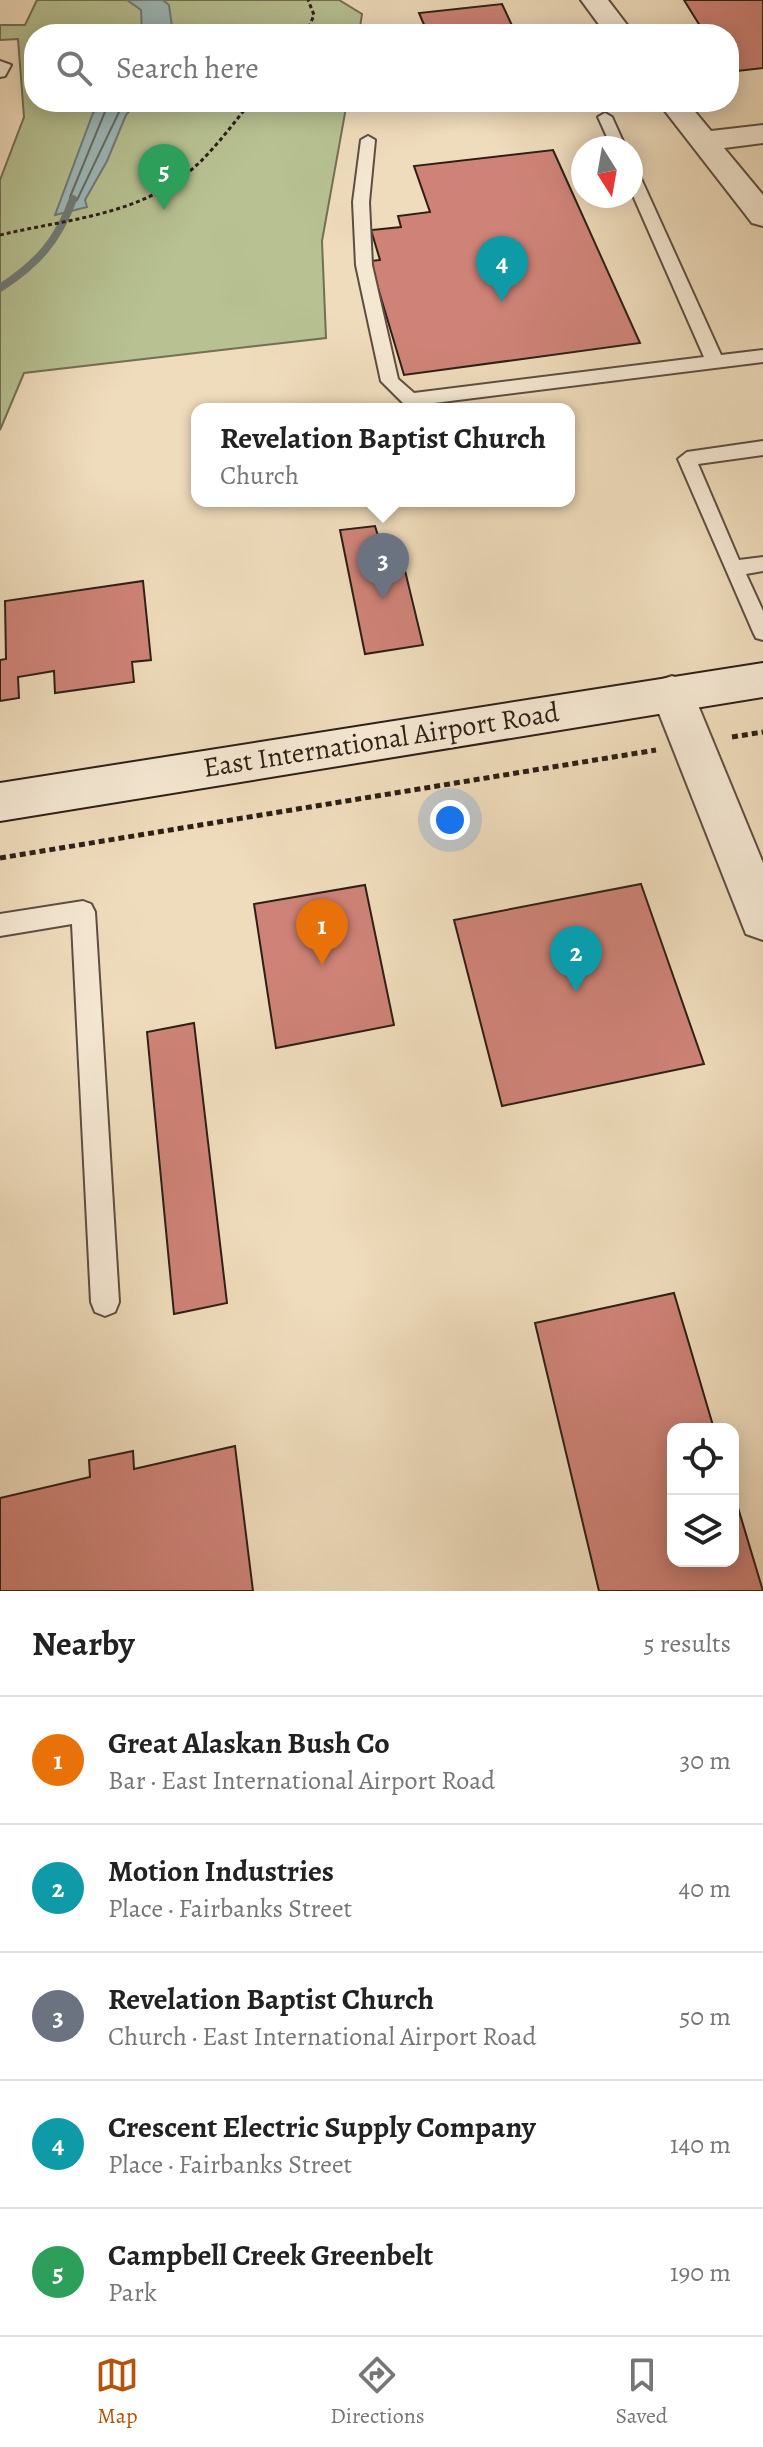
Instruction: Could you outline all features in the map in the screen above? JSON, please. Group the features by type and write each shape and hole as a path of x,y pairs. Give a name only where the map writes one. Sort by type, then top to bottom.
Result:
{"main road":[{"path":"594,0 612,24"},
{"path":"680,112 763,216"},
{"path":"704,141 763,134"},
{"name":"East International Airport Road","path":"0,802 763,680"},
{"path":"672,693 763,919"}],"lane":[{"path":"0,65 4,65 0,73"},
{"path":"605,117 614,136"},
{"path":"368,140 361,202 364,265 390,381 410,400 763,356"},
{"path":"643,201 716,364"},
{"path":"763,448 687,459 763,632"},
{"path":"733,568 763,564"},
{"path":"0,925 83,912 105,1302"}],"path":[{"path":"308,0 314,15 310,24"},
{"path":"0,235 124,208 183,176 242,112"},
{"path":"0,858 763,732"}],"green space":[{"path":"37,0 339,0 362,14 360,24 25,24"},
{"path":"0,25 24,25 24,112 345,112 322,241 326,338 24,373 0,430 0,180 24,117 18,39 0,40"}],"water":[{"path":"127,0 163,0 169,5 172,24 142,24 141,10"},
{"path":"129,112 107,161 85,200 87,207 55,215 93,113"}],"building":[{"path":"684,0 763,0 763,68 739,71 739,24 699,24"},
{"path":"502,4 511,24 424,24 419,13"},
{"path":"553,150 571,190 571,208 579,208 640,343 404,375 370,261 380,260 371,230 401,227 398,216 430,212 414,166"},
{"path":"375,526 383,552 400,550 423,645 365,654 340,530"},
{"path":"143,581 151,660 132,662 134,682 55,693 54,671 18,677 19,698 0,701 0,660 6,659 5,601"},
{"path":"641,884 704,1064 502,1106 454,920"},
{"path":"365,885 394,1025 276,1048 254,904"},
{"path":"194,1023 227,1303 174,1314 147,1032"},
{"path":"674,1293 712,1423 667,1423 667,1567 739,1567 739,1511 763,1591 599,1591 535,1323"},
{"path":"235,1446 253,1591 0,1591 0,1498 90,1477 89,1460 133,1451 134,1469"}],"waterway":[{"path":"0,288 45,250 73,199"}],"place":[{"name":"Campbell Creek Greenbelt","path":"164,210"},
{"name":"Crescent Electric Supply Company","path":"502,302"},
{"name":"Revelation Baptist Church","path":"383,599"},
{"name":"Great Alaskan Bush Co","path":"322,965"},
{"name":"Motion Industries","path":"576,992"}]}
